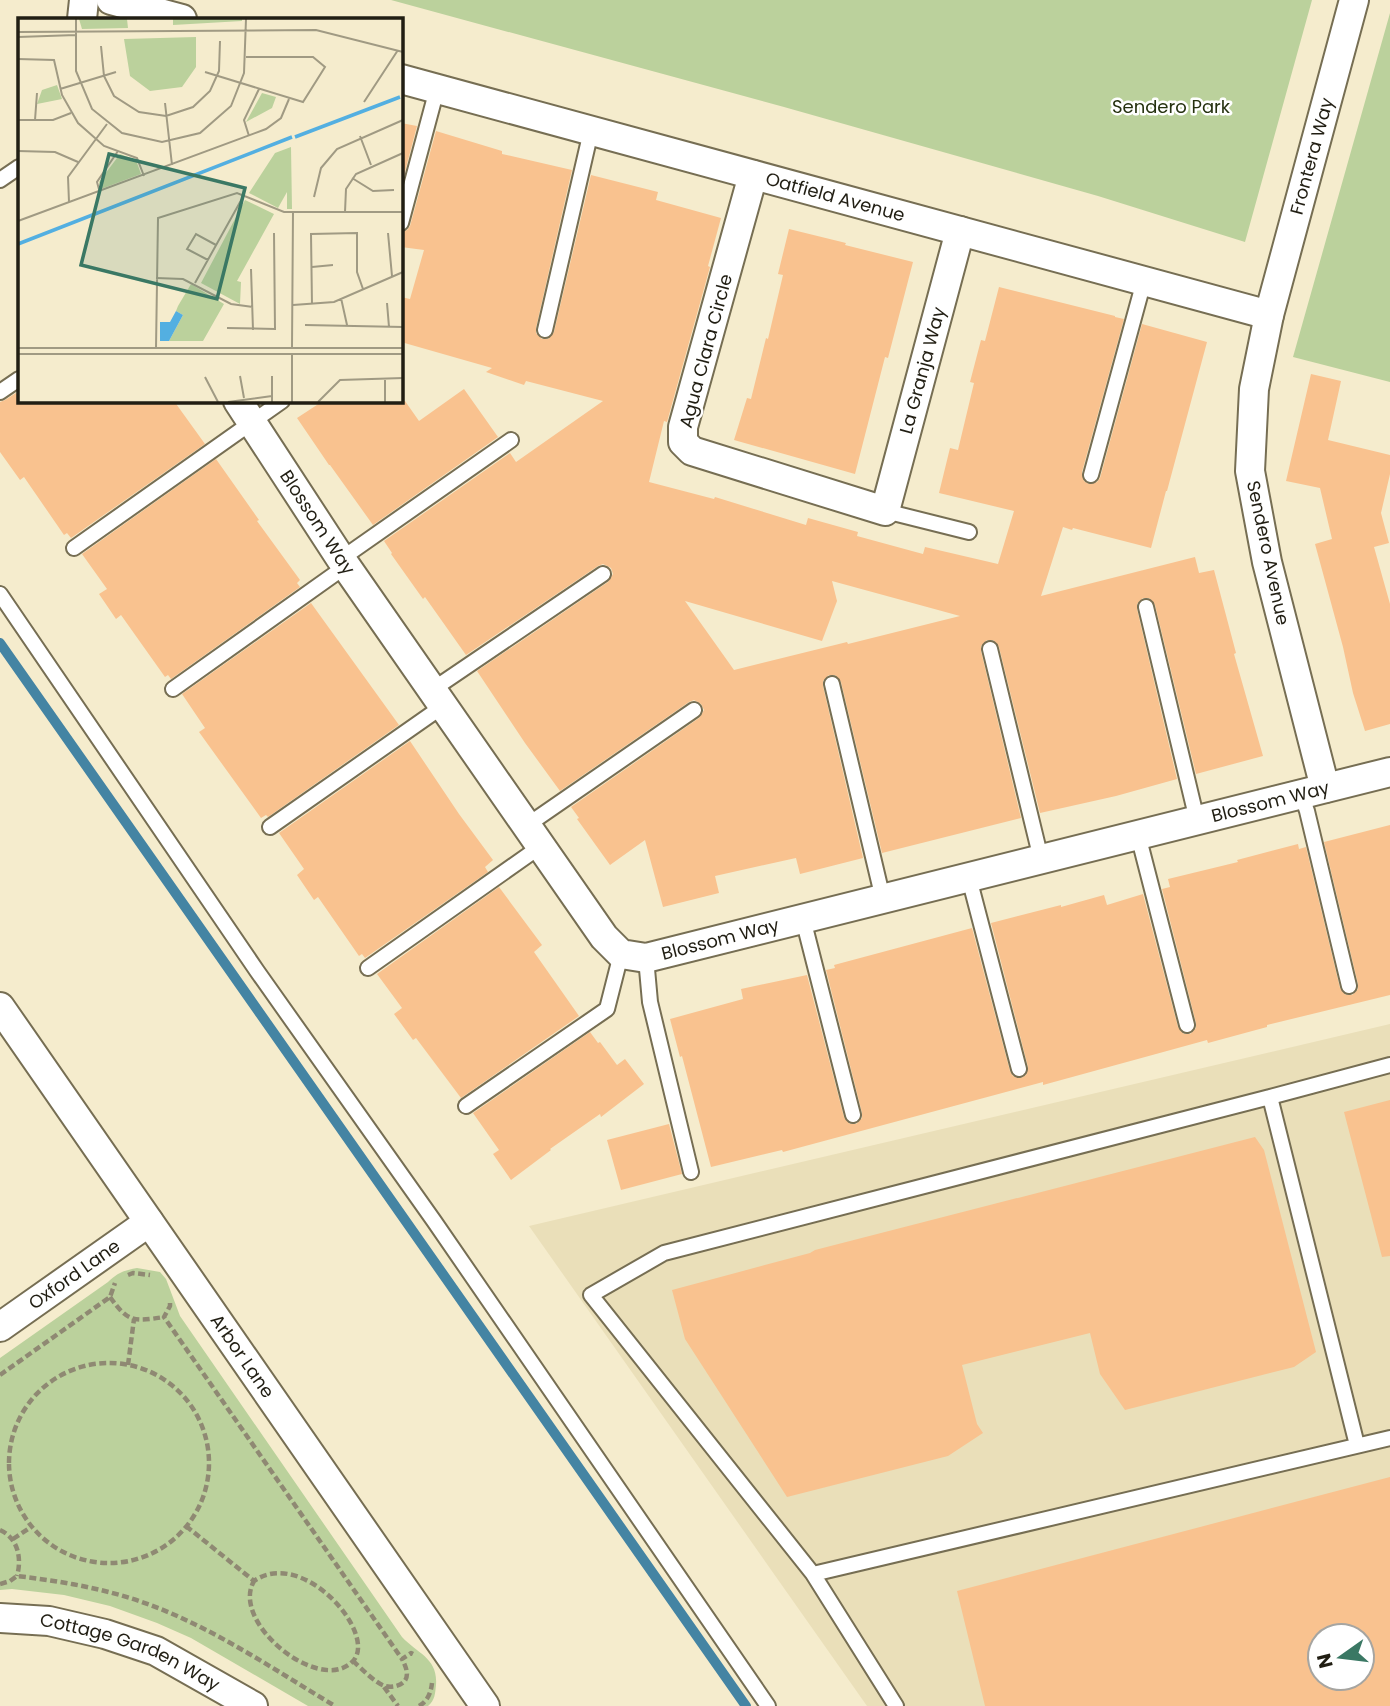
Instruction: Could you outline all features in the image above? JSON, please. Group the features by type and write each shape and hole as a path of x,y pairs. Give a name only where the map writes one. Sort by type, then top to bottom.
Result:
{"street":[{"path":"82,18 84,0"},
{"path":"111,0 178,18"},
{"name":"Frontera Way","path":"1269,315 1354,0"},
{"name":"Oatfield Avenue","path":"402,79 1269,315"},
{"name":"Agua Clara Circle","path":"754,175 683,427 683,442 692,452 885,511"},
{"name":"La Granja Way","path":"885,511 960,231"},
{"name":"Sendero Avenue","path":"1269,315 1254,389 1250,471 1313,791"},
{"name":"Blossom Way","path":"245,412 344,563 604,937 634,956 803,919 1390,772"},
{"name":"Arbor Lane","path":"0,1007 481,1704"},
{"name":"Oxford Lane","path":"0,1327 149,1223"},
{"name":"Cottage Garden Way","path":"0,1618 50,1621 105,1634 156,1651 253,1706"}],"lane":[{"path":"402,219 437,89"},
{"path":"545,330 591,131"},
{"path":"0,180 18,168"},
{"path":"1091,475 1144,281"},
{"path":"0,393 18,380"},
{"path":"74,548 245,412 279,402"},
{"path":"173,689 511,440"},
{"path":"885,511 969,532"},
{"path":"270,827 603,574"},
{"path":"0,594 257,971 434,1221 768,1706"},
{"path":"1146,607 1197,820"},
{"path":"990,649 1041,859"},
{"path":"832,684 883,899"},
{"path":"368,968 694,710"},
{"path":"1313,791 1310,825 1349,986"},
{"path":"1138,835 1187,1025"},
{"path":"969,877 1018,1069"},
{"path":"803,919 853,1115"},
{"path":"466,1106 607,1009 634,956"},
{"path":"634,956 650,1002 691,1172"},
{"path":"896,1706 813,1574 591,1295 664,1253 1390,1065"},
{"path":"1270,1097 1357,1445"},
{"path":"813,1574 1390,1438"}],"path":[{"path":"0,1375 110,1297 114,1285 121,1278 133,1273 155,1276"},
{"path":"164,1317 170,1306 169,1294"},
{"path":"110,1297 127,1317 142,1320 164,1317"},
{"path":"164,1317 402,1659 408,1673 405,1681 399,1686 383,1686"},
{"path":"128,1365 134,1319"},
{"path":"96,1364 128,1365 159,1377 184,1398 201,1426 206,1442 207,1476 198,1507 186,1526 166,1545 136,1559 104,1563 71,1556 50,1544 31,1527 16,1498 9,1466 10,1450 19,1419 38,1392 65,1373 96,1364"},
{"path":"186,1526 254,1581"},
{"path":"13,1539 31,1527"},
{"path":"0,1530 11,1536 16,1543 19,1567 17,1576"},
{"path":"284,1572 319,1588 334,1600 355,1631 357,1648 351,1664 330,1670 316,1668 285,1653 261,1629 252,1613 249,1595 254,1581 268,1574 284,1572"},
{"path":"402,1659 411,1653 419,1656"},
{"path":"353,1661 383,1686 398,1706"},
{"path":"419,1706 430,1695 431,1673"}],"shaded area":[{"path":"1390,1024 1390,1706 867,1706 529,1226"}],"green space":[{"name":"Sendero Park","path":"391,0 1312,0 1245,242 1098,196 784,107"},
{"path":"1390,13 1390,382 1293,357"},
{"path":"137,1268 160,1272 166,1279 180,1316 402,1637 426,1657 434,1668 435,1694 428,1706 308,1706 191,1638 157,1623 110,1606 64,1595 0,1590 0,1358 115,1276"}],"building":[{"path":"402,123 417,126 402,183"},
{"path":"436,131 502,151 502,154 572,170 536,328 536,333 542,339 548,339 554,332 591,175 658,192 656,200 721,218 708,266 710,267 667,422 664,421 649,482 714,499 715,497 806,525 808,518 858,532 857,536 923,554 925,547 998,564 1014,511 939,493 950,448 958,450 974,383 970,382 981,340 985,341 999,287 1124,319 1082,472 1084,481 1089,484 1100,478 1142,324 1207,342 1151,548 1063,527 1041,596 1195,557 1199,573 1214,570 1263,756 1196,774 1155,605 1149,598 1143,598 1137,604 1137,609 1177,779 1040,813 999,647 993,640 987,640 981,646 981,651 1021,818 882,853 841,682 835,675 829,675 823,681 823,686 863,858 800,874 796,858 715,876 719,893 663,907 645,840 610,865 571,807 699,718 704,710 701,704 694,700 689,702 560,791 477,671 608,582 613,574 611,568 603,564 598,566 466,655 425,597 423,599 384,541 510,453 516,462 603,401 526,381 524,385 486,372 492,368 402,342 402,297 410,299 424,250 402,247 402,232 407,230","holes":["832,581 960,616 848,644 847,642 734,670 685,601 822,641 837,601"]},
{"path":"789,229 913,262 855,474 734,440 747,398 751,399 766,338 768,339 783,275 778,274"},
{"path":"1311,374 1341,381 1328,440 1390,455 1390,474 1381,513 1389,543 1374,547 1390,604 1390,724 1365,731 1315,544 1332,539 1320,488 1286,481"},
{"path":"464,389 498,437 373,525 297,418 321,402 405,401 419,421"},
{"path":"16,393 18,402 175,402 205,444 71,538 67,533 64,535 24,477 20,480 0,452 0,402"},
{"path":"216,459 300,580 297,583 300,587 171,679 168,675 165,677 121,615 116,619 99,594 107,589 82,554"},
{"path":"311,603 399,725 268,817 266,815 261,818 199,732 205,728 182,694"},
{"path":"410,741 493,860 485,867 488,872 365,958 362,954 359,956 318,897 314,900 297,875 304,869 279,833"},
{"path":"1390,825 1390,995 1267,1025 1208,1043 1207,1040 1043,1085 1043,1082 783,1152 782,1150 711,1167 670,1019 743,999 741,989 807,975 844,1117 850,1124 856,1124 862,1118 862,1113 826,970 835,968 834,965 972,928 1010,1071 1013,1076 1021,1078 1026,1075 1028,1067 991,923 1104,895 1107,905 1143,894 1178,1027 1184,1034 1190,1034 1196,1028 1196,1023 1162,889 1170,887 1168,879 1298,844 1299,849 1306,847 1340,988 1346,995 1352,995 1358,989 1358,984 1324,842"},
{"path":"499,887 542,945 534,952 579,1016 461,1098 416,1038 413,1040 394,1014 402,1008 377,974"},
{"path":"590,1032 617,1065 625,1059 644,1084 601,1117 600,1114 550,1149 511,1180 493,1154 499,1150 473,1113"},
{"path":"1390,1100 1390,1256 1382,1257 1344,1112"},
{"path":"669,1124 682,1174 621,1190 607,1140"},
{"path":"1255,1137 1264,1150 1316,1352 1294,1367 1125,1410 1100,1374 1090,1333 962,1365 977,1424 983,1433 948,1456 787,1497 685,1339 672,1290 815,1250"},
{"path":"1390,1477 1390,1706 985,1706 957,1591"}],"waterway":[{"path":"0,643 746,1706"}]}
